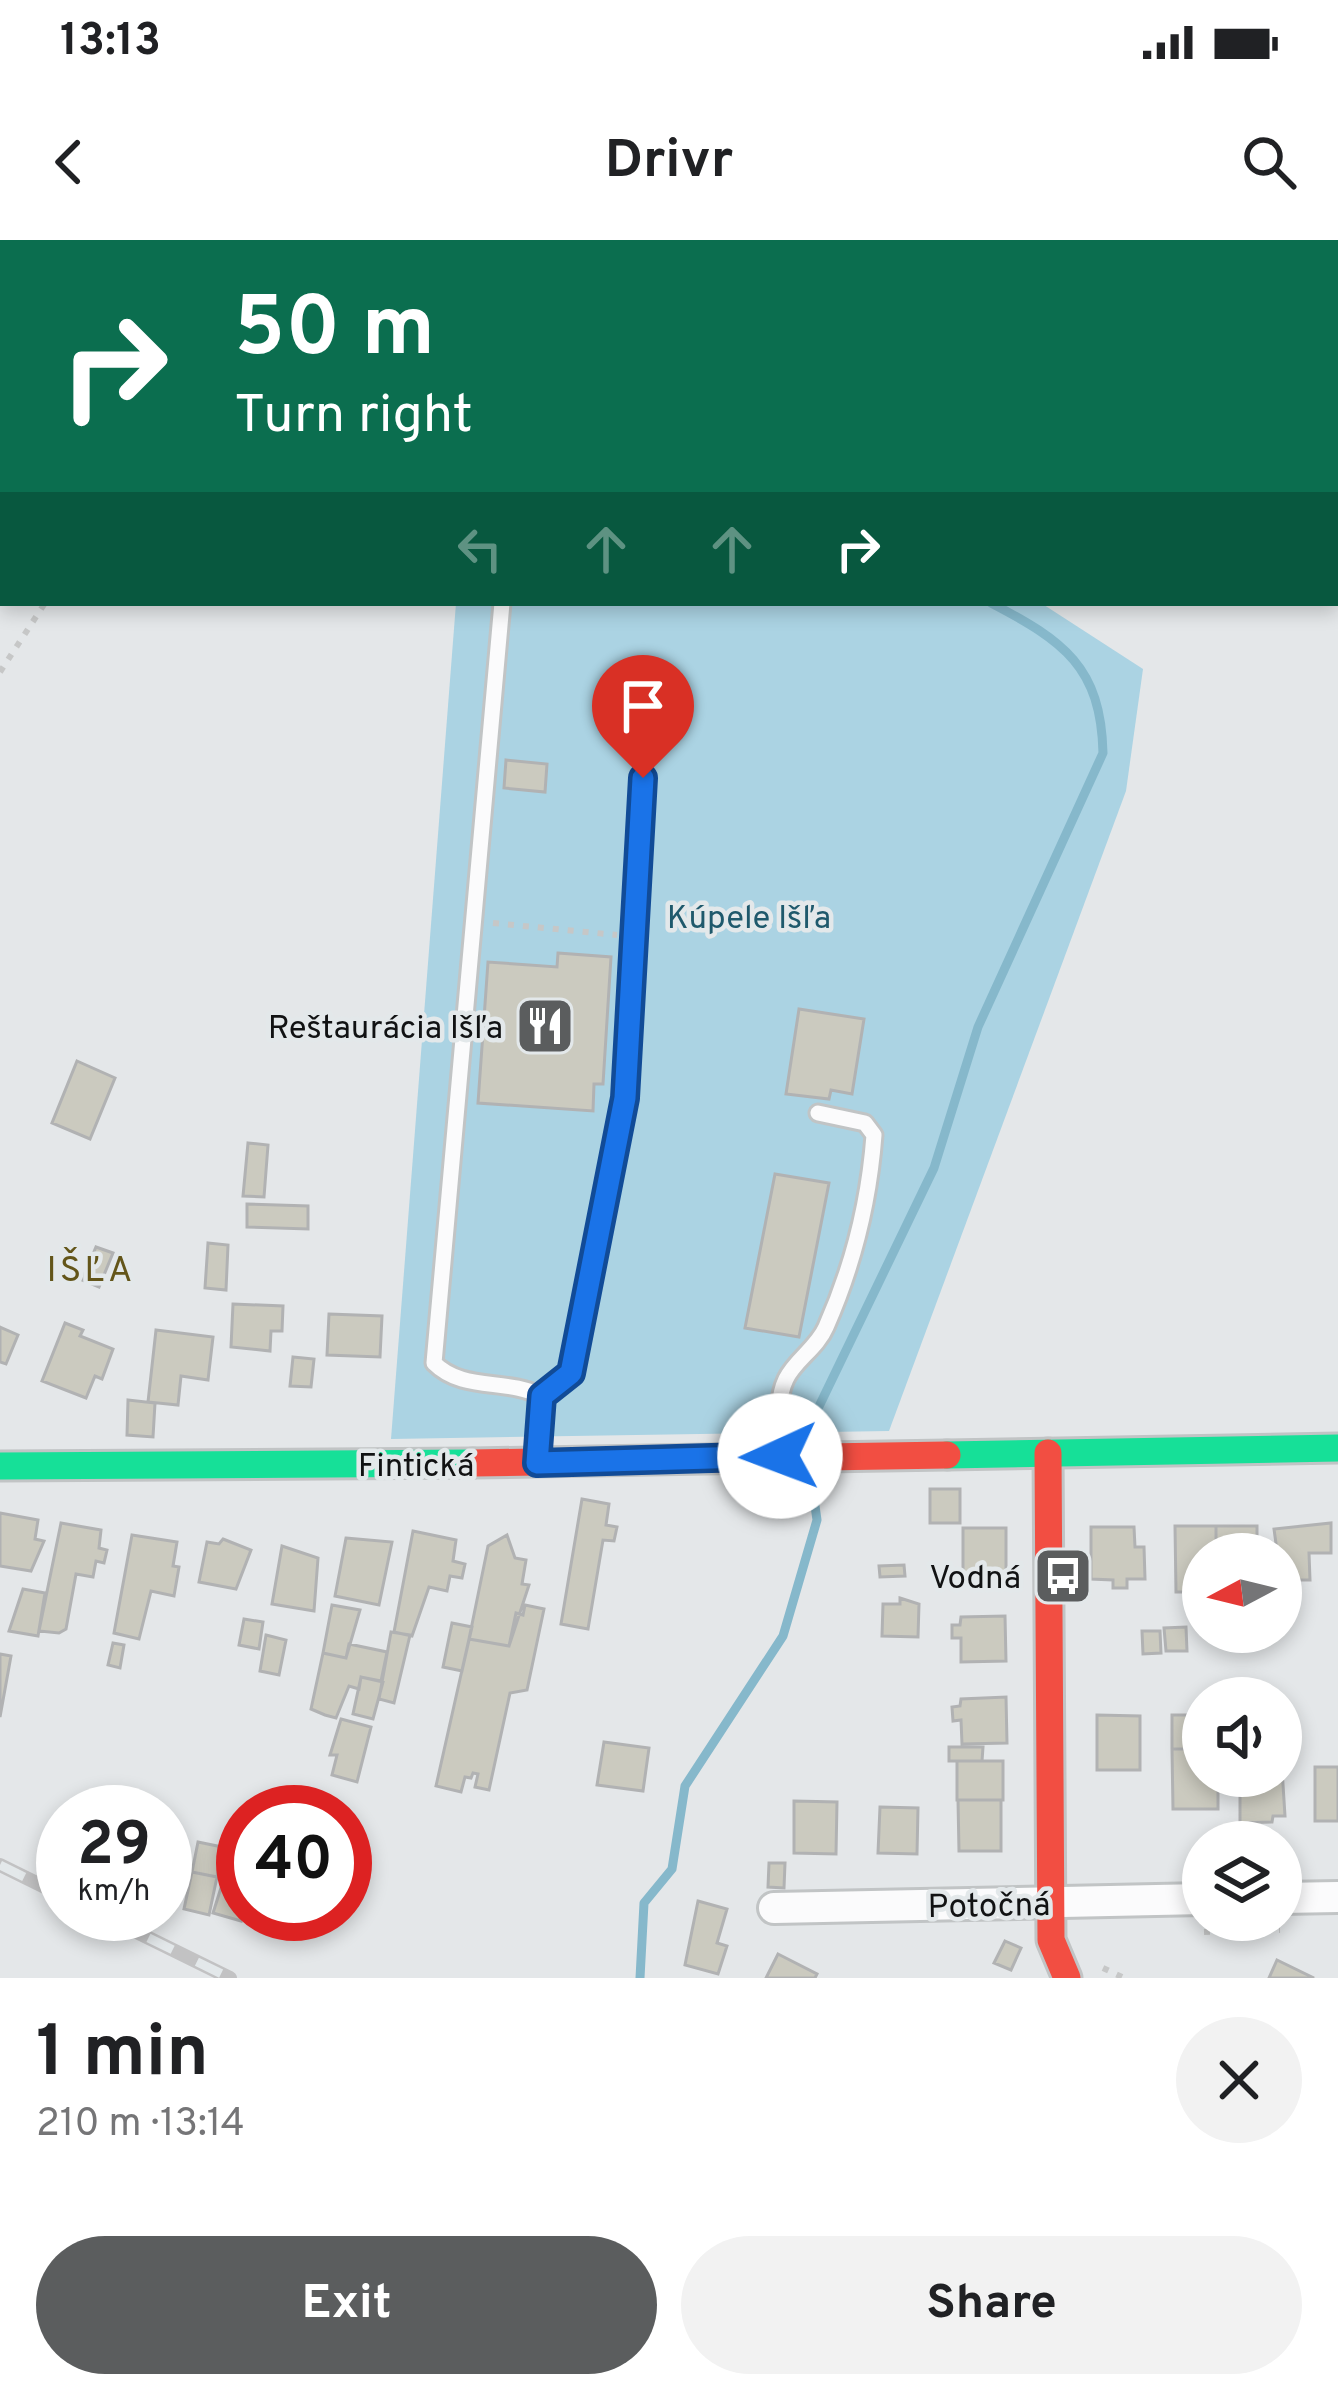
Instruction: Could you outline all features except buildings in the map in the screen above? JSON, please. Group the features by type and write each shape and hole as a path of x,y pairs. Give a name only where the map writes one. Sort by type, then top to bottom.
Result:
{"street":[{"name":"Fintická","path":"0,1466 537,1463 1338,1448"},
{"path":"1048,1453 1051,1940 1079,1970"},
{"path":"1302,1898 1338,1897"},
{"name":"Potočná","path":"774,1908 1182,1899"}],"lane":[{"path":"502,606 434,1363 450,1379 523,1386 542,1396"},
{"path":"537,1463 542,1396 571,1373 581,1334 592,1246 625,1098 630,937 643,778"},
{"path":"780,1456 779,1406 787,1377 823,1335 843,1286 871,1183 874,1135 865,1123 818,1113"}],"path":[{"path":"0,671 43,606"},
{"path":"477,921 630,937"},
{"path":"1079,1970 1124,1978"}],"green space":[{"name":"Kúpele Išľa","path":"456,606 1046,606 1143,669 1126,791 889,1431 391,1439"}],"waterway":[{"path":"811,1423 934,1168 978,1027 1103,753 1095,699 1074,660 1039,630 996,606"},
{"path":"640,1978 644,1903 672,1869 685,1786 783,1636 817,1520 813,1492"}],"railway":[{"path":"0,1865 36,1883"},
{"path":"155,1941 230,1978"}],"traffic: fast":[{"path":"947,1455 1338,1448"},
{"path":"0,1466 473,1463"}],"traffic: jam":[{"path":"1048,1453 1051,1940 1067,1978"},
{"path":"473,1463 947,1455"}],"place":[{"name":"Reštaurácia Išľa","path":"545,1026"},
{"name":"Vodná","path":"1063,1576"}],"district":[{"name":"IŠĽA","path":"91,1268"}],"route":[{"path":"643,778 630,930 625,1098 592,1246 581,1334 571,1373 542,1396 537,1463 780,1456"}]}
